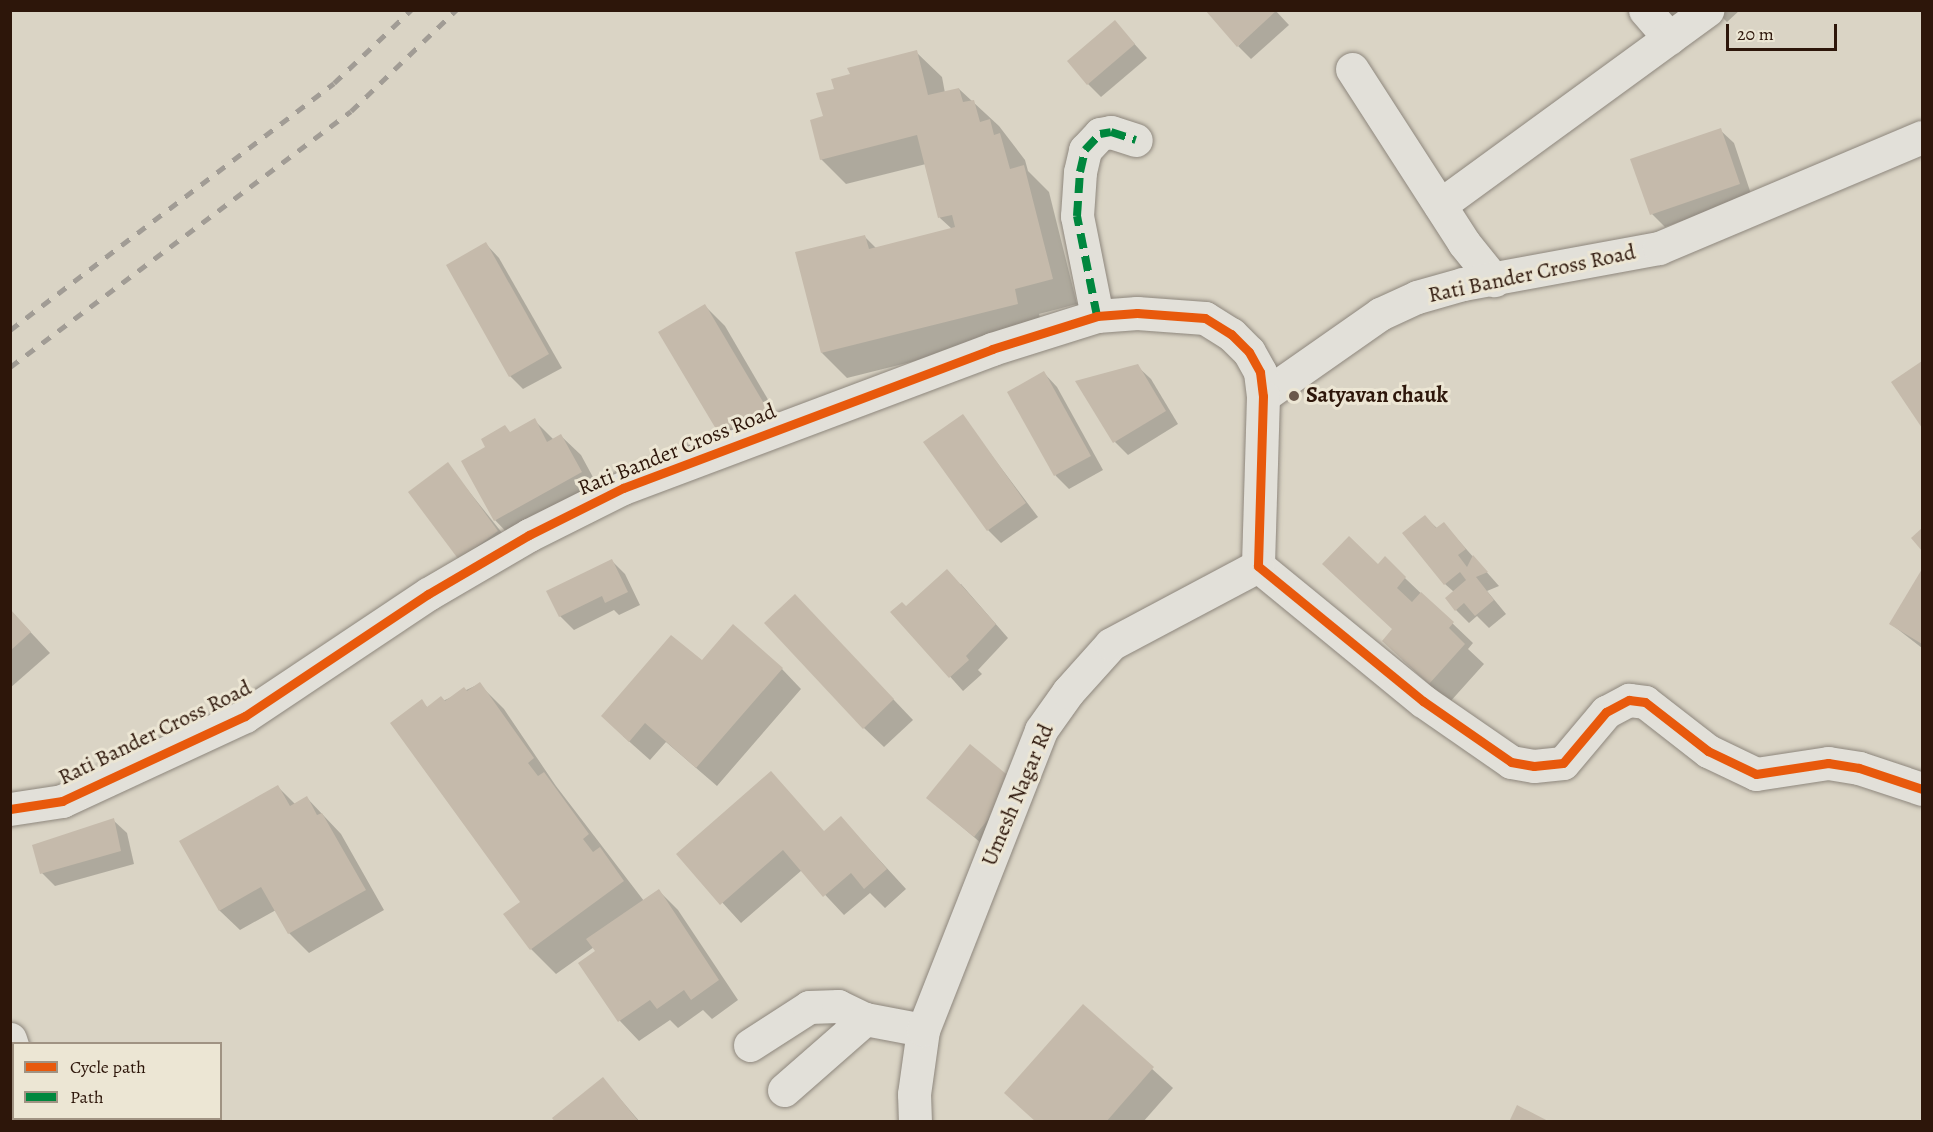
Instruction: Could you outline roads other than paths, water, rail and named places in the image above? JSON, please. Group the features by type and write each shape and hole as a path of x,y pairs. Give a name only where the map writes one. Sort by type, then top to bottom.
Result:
{"street":[{"path":"1645,10 1669,38"},
{"path":"1440,205 1707,10"},
{"path":"1352,69 1440,205 1494,280"},
{"path":"1097,316 1077,216 1080,172 1085,150 1100,134 1111,132 1136,140"},
{"name":"Rati Bander Cross Road","path":"10,809 62,801 245,716 428,594 529,535 623,488 992,349 1097,316 1181,314 1205,318 1231,333 1249,352 1260,372 1263,396 1380,314 1417,297 1463,284 1659,248 1923,137"},
{"path":"1263,396 1258,566 1423,701 1512,762 1534,766 1563,763 1606,712 1629,700 1645,702 1708,751 1756,774 1828,763 1859,768 1923,789"},
{"name":"Umesh Nagar Rd","path":"915,1122 914,1094 923,1030 1041,730 1068,692 1111,644 1258,566"},
{"path":"750,1045 809,1006 838,1006 866,1019 923,1030"},
{"path":"784,1089 866,1019"}],"railway":[{"path":"10,330 334,83 411,10"},
{"path":"10,367 351,111 456,10"}],"place":[{"name":"Satyavan chauk","path":"1294,396"}]}
